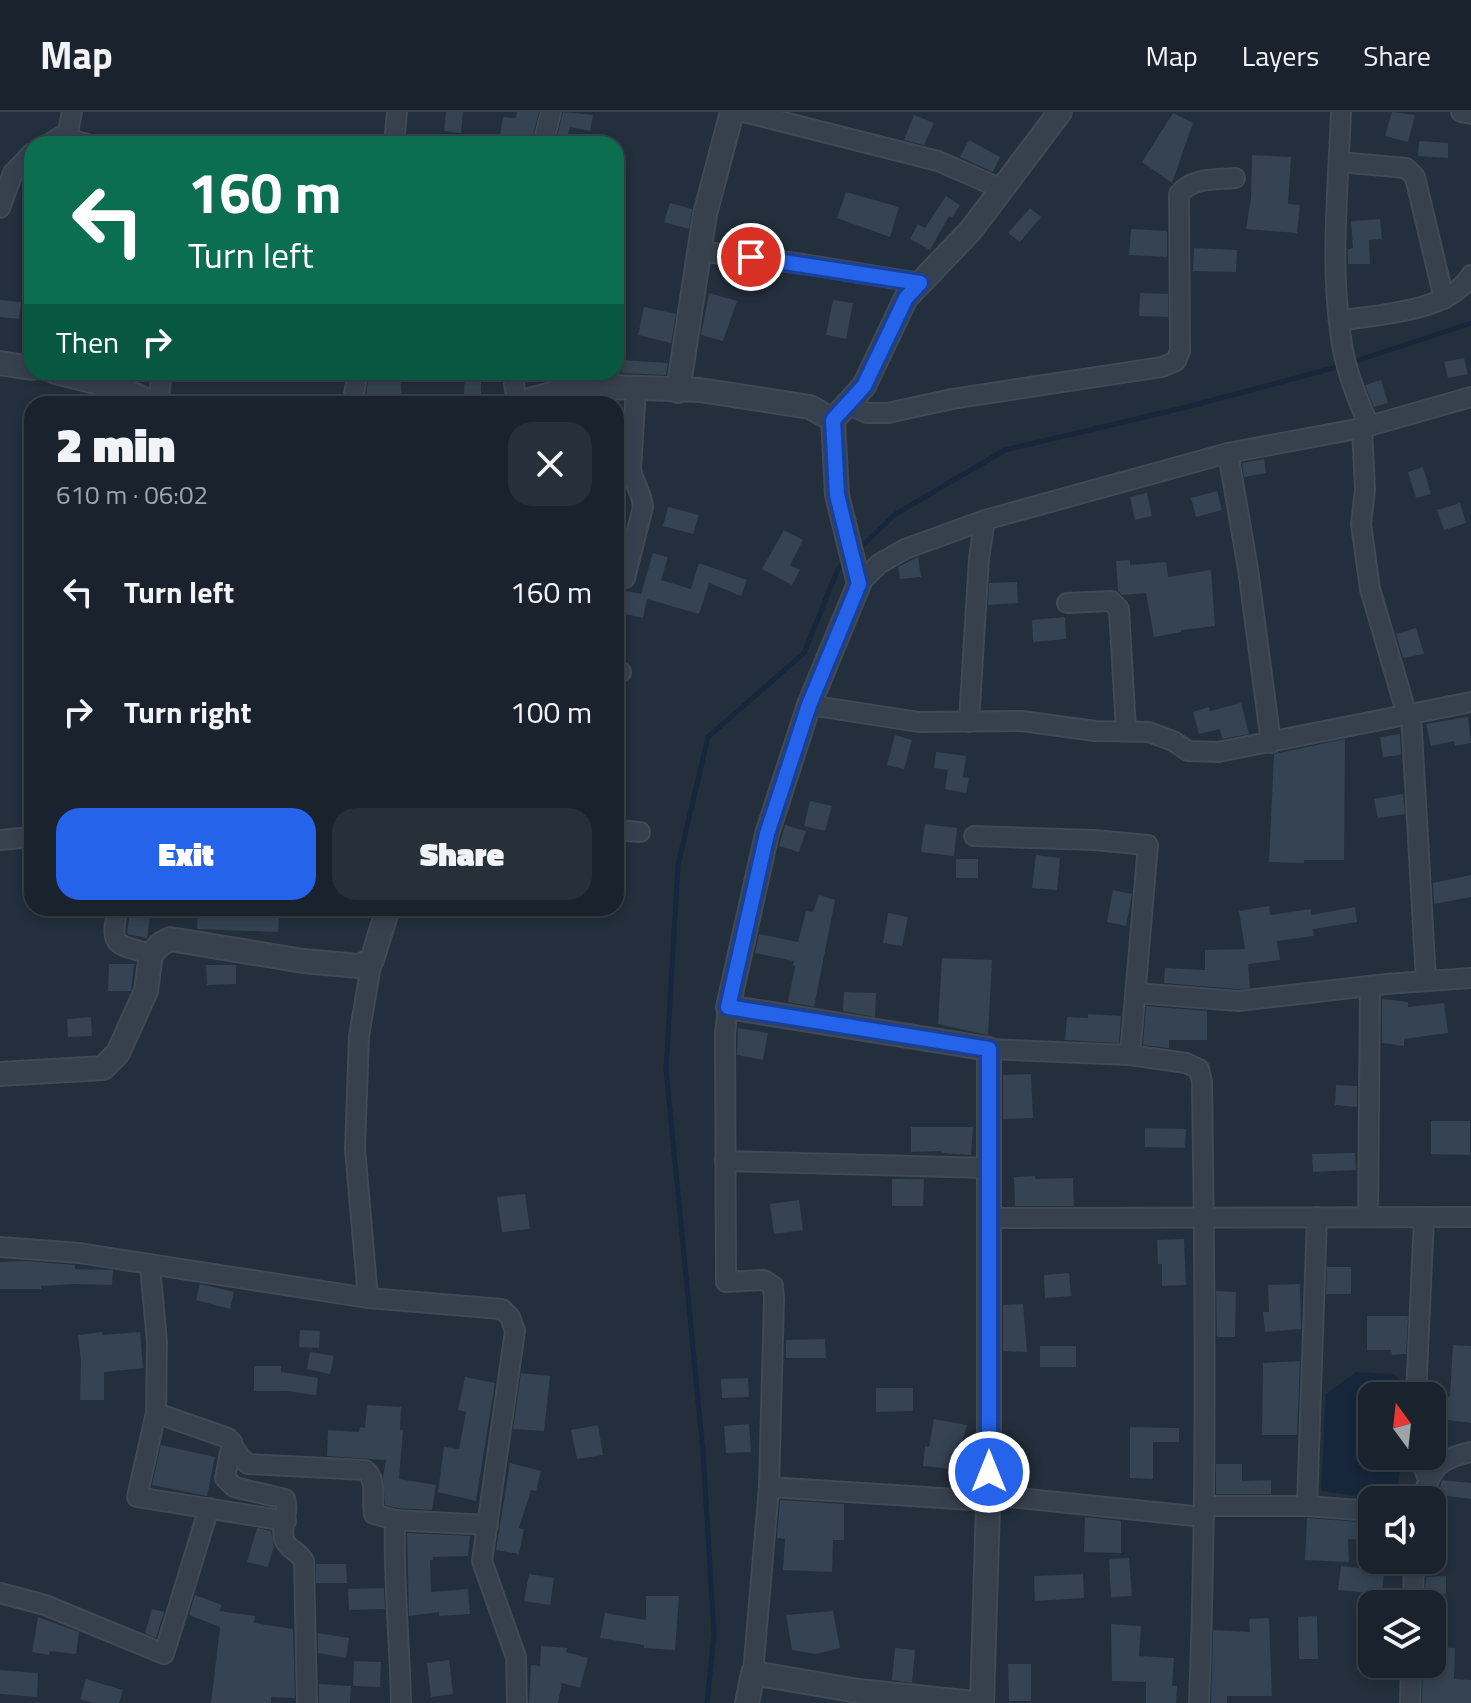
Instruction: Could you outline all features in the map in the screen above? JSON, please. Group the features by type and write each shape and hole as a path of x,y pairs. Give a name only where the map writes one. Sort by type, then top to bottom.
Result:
{"street":[{"path":"63,136 68,132 72,112"},
{"path":"395,136 397,112"},
{"path":"545,136 551,112"},
{"path":"678,391 705,214 732,112"},
{"path":"744,112 938,161 1002,189"},
{"path":"859,584 837,495 840,412 864,386 906,298 971,230 1060,112"},
{"path":"1341,112 1339,321 1344,352 1365,426 1365,490 1361,524 1370,589 1409,715 1426,980"},
{"path":"1461,112 1471,114"},
{"path":"0,208 13,173 24,161"},
{"path":"1339,162 1406,168 1415,177 1444,299"},
{"path":"581,395 636,389 700,390 840,412 888,413 952,399 1162,367 1176,361 1180,351 1179,194 1186,185 1197,181 1235,178"},
{"path":"699,251 920,283"},
{"path":"1339,321 1423,307 1464,288 1471,275"},
{"path":"0,363 24,367"},
{"path":"87,380 138,396"},
{"path":"625,578 643,507 642,495 632,478 631,469 636,389"},
{"path":"747,1703 753,1673 769,1487 773,1286 764,1280 726,1282 725,1034 728,1007 767,834 809,705 859,584 879,564 905,549 985,520 1228,453 1365,426 1471,397"},
{"path":"1228,453 1248,569 1271,743"},
{"path":"969,722 979,558 985,520"},
{"path":"1067,603 1111,601 1119,609 1126,730"},
{"path":"809,705 919,722 1022,721 1095,731 1149,732 1173,741 1188,751 1218,752 1471,702"},
{"path":"624,831 640,832"},
{"path":"974,836 1148,845 1130,1055"},
{"path":"0,840 24,838"},
{"path":"116,916 112,932 119,945 151,954"},
{"path":"368,1298 355,1149 359,1036 372,960 386,916"},
{"path":"0,1074 103,1068 118,1053 146,991 151,954 170,939 303,961 359,966 372,960"},
{"path":"1136,993 1238,1001 1426,980 1471,978"},
{"path":"1368,1217 1370,986"},
{"path":"728,1007 989,1049 1130,1055 1186,1063 1199,1069 1202,1082 1204,1217 1204,1512 1199,1703"},
{"path":"982,1703 989,1498 989,1049"},
{"path":"725,1161 988,1168"},
{"path":"1307,1506 1317,1217"},
{"path":"1417,1382 1424,1217"},
{"path":"989,1218 1471,1217"},
{"path":"0,1247 79,1253 368,1298 502,1309 510,1317 515,1331 482,1561 516,1657 517,1703"},
{"path":"150,1265 157,1342 156,1413 137,1497 286,1521"},
{"path":"156,1413 223,1435 248,1464 365,1470 371,1474 373,1482 374,1514 395,1520 488,1525"},
{"path":"232,1442 225,1478 227,1482 234,1487 285,1499 283,1537 304,1561 307,1703"},
{"path":"1426,1486 1439,1462 1471,1452"},
{"path":"1424,1470 1428,1479"},
{"path":"769,1487 1204,1512 1307,1506 1358,1510"},
{"path":"0,1593 45,1605 164,1654 209,1508"},
{"path":"395,1520 401,1703"},
{"path":"753,1673 891,1699 974,1703"},
{"path":"1410,1703 1411,1678"}],"water":[{"path":"1356,1372 1394,1374 1401,1382 1358,1382 1358,1470 1400,1470 1398,1486 1358,1486 1358,1496 1321,1491 1326,1394"}],"building":[{"path":"446,112 463,112 461,133 444,131"},
{"path":"517,112 539,112 533,136 500,136 503,117 516,118"},
{"path":"563,112 593,115 590,131 570,127 567,136 557,136"},
{"path":"1392,112 1415,115 1408,142 1385,136"},
{"path":"1173,113 1193,123 1172,183 1142,162"},
{"path":"914,115 934,123 924,145 904,140"},
{"path":"969,140 1000,157 993,172 960,157"},
{"path":"1419,141 1448,143 1448,158 1418,156"},
{"path":"1252,155 1291,157 1288,204 1300,205 1297,233 1246,229 1251,198"},
{"path":"846,192 899,207 890,237 837,218"},
{"path":"946,196 960,205 952,218 949,216 930,250 910,239 918,224 925,228"},
{"path":"670,203 692,209 689,229 664,222"},
{"path":"1030,208 1041,217 1020,242 1008,233"},
{"path":"1380,219 1382,239 1369,240 1370,264 1348,264 1348,249 1353,248 1351,221"},
{"path":"1131,229 1167,231 1167,257 1129,255"},
{"path":"1194,248 1237,250 1236,272 1193,271"},
{"path":"709,293 737,301 723,341 701,335"},
{"path":"1140,293 1168,294 1168,317 1139,316"},
{"path":"0,300 21,302 19,319 0,317"},
{"path":"833,300 853,303 846,339 826,335"},
{"path":"644,307 676,314 671,343 638,335"},
{"path":"1464,358 1468,374 1448,378 1444,362"},
{"path":"624,360 668,363 666,375 624,373"},
{"path":"368,380 400,380 402,396 366,396"},
{"path":"465,380 481,380 481,396 464,395"},
{"path":"1381,380 1388,403 1374,407 1365,385"},
{"path":"1264,459 1266,473 1244,477 1242,463"},
{"path":"1423,467 1431,494 1416,498 1408,472"},
{"path":"1217,491 1222,510 1196,517 1191,498"},
{"path":"1147,493 1152,516 1135,520 1130,497"},
{"path":"1460,503 1466,523 1444,530 1437,510"},
{"path":"668,507 699,515 693,534 663,526"},
{"path":"784,530 803,540 790,565 800,570 792,585 762,569"},
{"path":"653,553 668,557 661,580 691,589 699,563 747,580 741,596 709,583 699,614 647,599 643,618 624,614 624,591 641,594"},
{"path":"918,557 921,577 900,579 898,567"},
{"path":"1130,560 1130,565 1166,562 1168,577 1211,570 1215,626 1154,637 1146,593 1122,595 1118,591 1116,561"},
{"path":"1017,582 1018,603 988,605 989,583"},
{"path":"1065,617 1066,639 1033,642 1032,620"},
{"path":"1416,628 1424,654 1403,658 1396,634"},
{"path":"1241,703 1249,734 1222,739 1220,729 1199,734 1193,712"},
{"path":"1468,717 1471,743 1455,746 1454,741 1431,746 1426,724"},
{"path":"1400,734 1401,755 1383,757 1380,737"},
{"path":"895,735 912,740 904,769 887,765"},
{"path":"1345,739 1344,860 1269,862 1274,754"},
{"path":"936,752 966,756 963,777 969,778 966,793 945,789 948,770 934,768"},
{"path":"1403,794 1405,814 1378,818 1374,799"},
{"path":"810,801 832,806 825,831 804,826"},
{"path":"925,824 957,828 954,856 921,852"},
{"path":"785,825 806,831 799,852 779,846"},
{"path":"1036,855 1060,858 1057,890 1032,888"},
{"path":"956,859 978,859 978,878 956,878"},
{"path":"1471,875 1471,897 1434,904 1433,883"},
{"path":"1113,890 1132,894 1126,926 1107,922"},
{"path":"819,895 835,900 814,1007 788,1002 794,961 755,953 759,934 798,942 806,911 813,912"},
{"path":"1269,906 1270,915 1311,909 1311,915 1355,907 1357,922 1313,929 1314,936 1277,941 1280,960 1248,964 1250,988 1164,983 1165,968 1205,970 1205,950 1245,949 1239,911"},
{"path":"888,913 908,917 902,946 883,943"},
{"path":"129,916 150,916 147,938 127,934"},
{"path":"198,916 279,916 278,932 197,929"},
{"path":"942,958 992,960 988,1035 938,1024"},
{"path":"109,964 134,964 131,991 108,991"},
{"path":"206,965 236,965 236,984 207,985"},
{"path":"844,992 876,993 875,1017 843,1011"},
{"path":"1382,999 1408,1002 1408,1007 1444,1003 1448,1033 1404,1039 1404,1046 1382,1043"},
{"path":"1146,1006 1207,1011 1207,1040 1169,1040 1169,1048 1143,1045"},
{"path":"1088,1014 1121,1016 1119,1043 1065,1040 1067,1017 1088,1018"},
{"path":"91,1017 92,1036 68,1037 67,1019"},
{"path":"738,1028 768,1033 763,1060 737,1055"},
{"path":"1031,1074 1033,1118 1003,1119 1003,1075"},
{"path":"1336,1085 1357,1086 1357,1107 1335,1105"},
{"path":"1431,1121 1470,1121 1470,1155 1431,1154"},
{"path":"911,1127 973,1127 971,1155 941,1151 911,1152"},
{"path":"1145,1128 1186,1129 1185,1148 1145,1147"},
{"path":"1355,1153 1356,1170 1313,1172 1312,1154"},
{"path":"1035,1176 1035,1179 1073,1178 1074,1206 1015,1206 1014,1177"},
{"path":"892,1179 924,1179 923,1206 892,1206"},
{"path":"525,1194 530,1229 502,1232 497,1197"},
{"path":"799,1200 803,1230 774,1234 770,1204"},
{"path":"1184,1239 1186,1285 1162,1286 1157,1240"},
{"path":"0,1262 75,1265 75,1269 113,1270 112,1285 0,1289"},
{"path":"1327,1267 1351,1267 1351,1294 1326,1294"},
{"path":"1069,1273 1071,1296 1045,1298 1044,1275"},
{"path":"200,1284 234,1292 230,1309 196,1300"},
{"path":"1300,1284 1301,1329 1265,1332 1263,1312 1269,1312 1268,1285"},
{"path":"1216,1291 1236,1292 1235,1337 1217,1337"},
{"path":"1023,1304 1027,1352 1003,1351 1003,1305"},
{"path":"1367,1316 1408,1316 1406,1354 1392,1355 1391,1350 1367,1350"},
{"path":"300,1330 320,1331 319,1348 299,1347"},
{"path":"102,1332 102,1335 140,1332 143,1368 104,1372 104,1400 80,1400 78,1335"},
{"path":"825,1339 826,1358 786,1358 786,1340"},
{"path":"1453,1345 1471,1346 1471,1423 1446,1420 1446,1397 1450,1395"},
{"path":"1040,1346 1076,1346 1076,1367 1040,1367"},
{"path":"310,1352 334,1356 330,1374 307,1369"},
{"path":"1300,1361 1297,1435 1262,1435 1263,1363"},
{"path":"254,1366 281,1366 281,1372 318,1378 316,1395 254,1391"},
{"path":"521,1373 550,1376 544,1431 513,1429"},
{"path":"465,1377 495,1383 476,1501 438,1492 444,1447 459,1449 466,1412 458,1410"},
{"path":"748,1378 749,1397 722,1398 721,1379"},
{"path":"876,1388 913,1388 913,1411 876,1412"},
{"path":"367,1405 401,1407 400,1430 403,1430 399,1479 436,1485 432,1510 385,1505 383,1476 386,1460 327,1456 328,1430 359,1432 360,1427 365,1428"},
{"path":"934,1419 967,1425 960,1470 923,1466 925,1446 929,1447"},
{"path":"749,1424 751,1452 726,1453 724,1426"},
{"path":"598,1425 603,1455 577,1459 571,1430"},
{"path":"1130,1427 1179,1428 1179,1442 1153,1442 1153,1479 1130,1478"},
{"path":"161,1445 215,1457 207,1496 152,1485"},
{"path":"510,1463 541,1471 536,1491 531,1490 519,1528 524,1529 519,1554 496,1550"},
{"path":"1216,1464 1242,1464 1242,1481 1271,1480 1271,1494 1216,1494"},
{"path":"1442,1480 1471,1483 1471,1499 1446,1496 1446,1486 1440,1486"},
{"path":"780,1500 844,1504 844,1540 833,1540 832,1572 783,1570 785,1539 777,1538"},
{"path":"1085,1517 1121,1521 1121,1553 1084,1552"},
{"path":"1307,1518 1358,1522 1358,1539 1348,1539 1349,1562 1305,1560"},
{"path":"257,1528 271,1531 274,1546 268,1567 247,1562"},
{"path":"407,1533 470,1536 468,1556 433,1557 430,1560 431,1592 468,1589 470,1614 439,1616 439,1612 409,1616"},
{"path":"1129,1558 1132,1596 1111,1597 1109,1559"},
{"path":"316,1564 346,1564 347,1583 316,1583"},
{"path":"1341,1566 1358,1568 1358,1574 1384,1574 1382,1590 1338,1590"},
{"path":"529,1574 554,1578 550,1605 524,1601"},
{"path":"1083,1574 1084,1598 1035,1601 1034,1576"},
{"path":"1446,1576 1446,1590 1425,1590 1426,1577"},
{"path":"384,1588 385,1609 349,1610 348,1589"},
{"path":"195,1595 222,1605 219,1611 255,1616 254,1623 293,1629 295,1698 271,1697 271,1703 211,1703 220,1627 189,1615"},
{"path":"646,1596 679,1596 675,1650 644,1648 644,1645 600,1638 605,1613 646,1620"},
{"path":"152,1609 164,1612 156,1638 145,1633"},
{"path":"833,1611 840,1648 816,1654 792,1650 786,1615"},
{"path":"1317,1616 1318,1659 1299,1659 1298,1617"},
{"path":"38,1617 79,1632 76,1654 32,1652"},
{"path":"1269,1618 1272,1696 1227,1696 1227,1703 1211,1703 1213,1630 1250,1632 1249,1619"},
{"path":"1111,1624 1141,1626 1139,1656 1174,1658 1172,1686 1177,1686 1176,1703 1146,1703 1146,1682 1112,1681"},
{"path":"318,1633 349,1638 346,1658 318,1653"},
{"path":"541,1646 567,1648 566,1652 588,1658 580,1688 562,1683 558,1703 529,1703 531,1665 540,1666"},
{"path":"895,1648 915,1650 912,1683 892,1680"},
{"path":"1446,1648 1455,1648 1454,1679 1471,1680 1471,1703 1422,1703 1423,1678 1446,1678"},
{"path":"449,1660 453,1694 431,1697 427,1663"},
{"path":"354,1661 381,1662 380,1687 353,1686"},
{"path":"1008,1664 1031,1664 1031,1701 1009,1701"},
{"path":"0,1670 38,1673 37,1697 0,1694"},
{"path":"86,1679 123,1690 119,1703 93,1703 80,1699"},
{"path":"319,1684 351,1686 350,1703 319,1703"}],"waterway":[{"path":"1350,363 1471,323"},
{"path":"857,551 894,515 1005,450 1187,407 1341,366"},
{"path":"707,1703 714,1634 703,1452 666,1069 678,865 708,737 804,653 838,569 847,560"}],"route":[{"path":"751,257 920,283 906,298 864,386 833,420 837,495 859,584 809,705 767,834 728,1007 989,1049 989,1472"}]}
